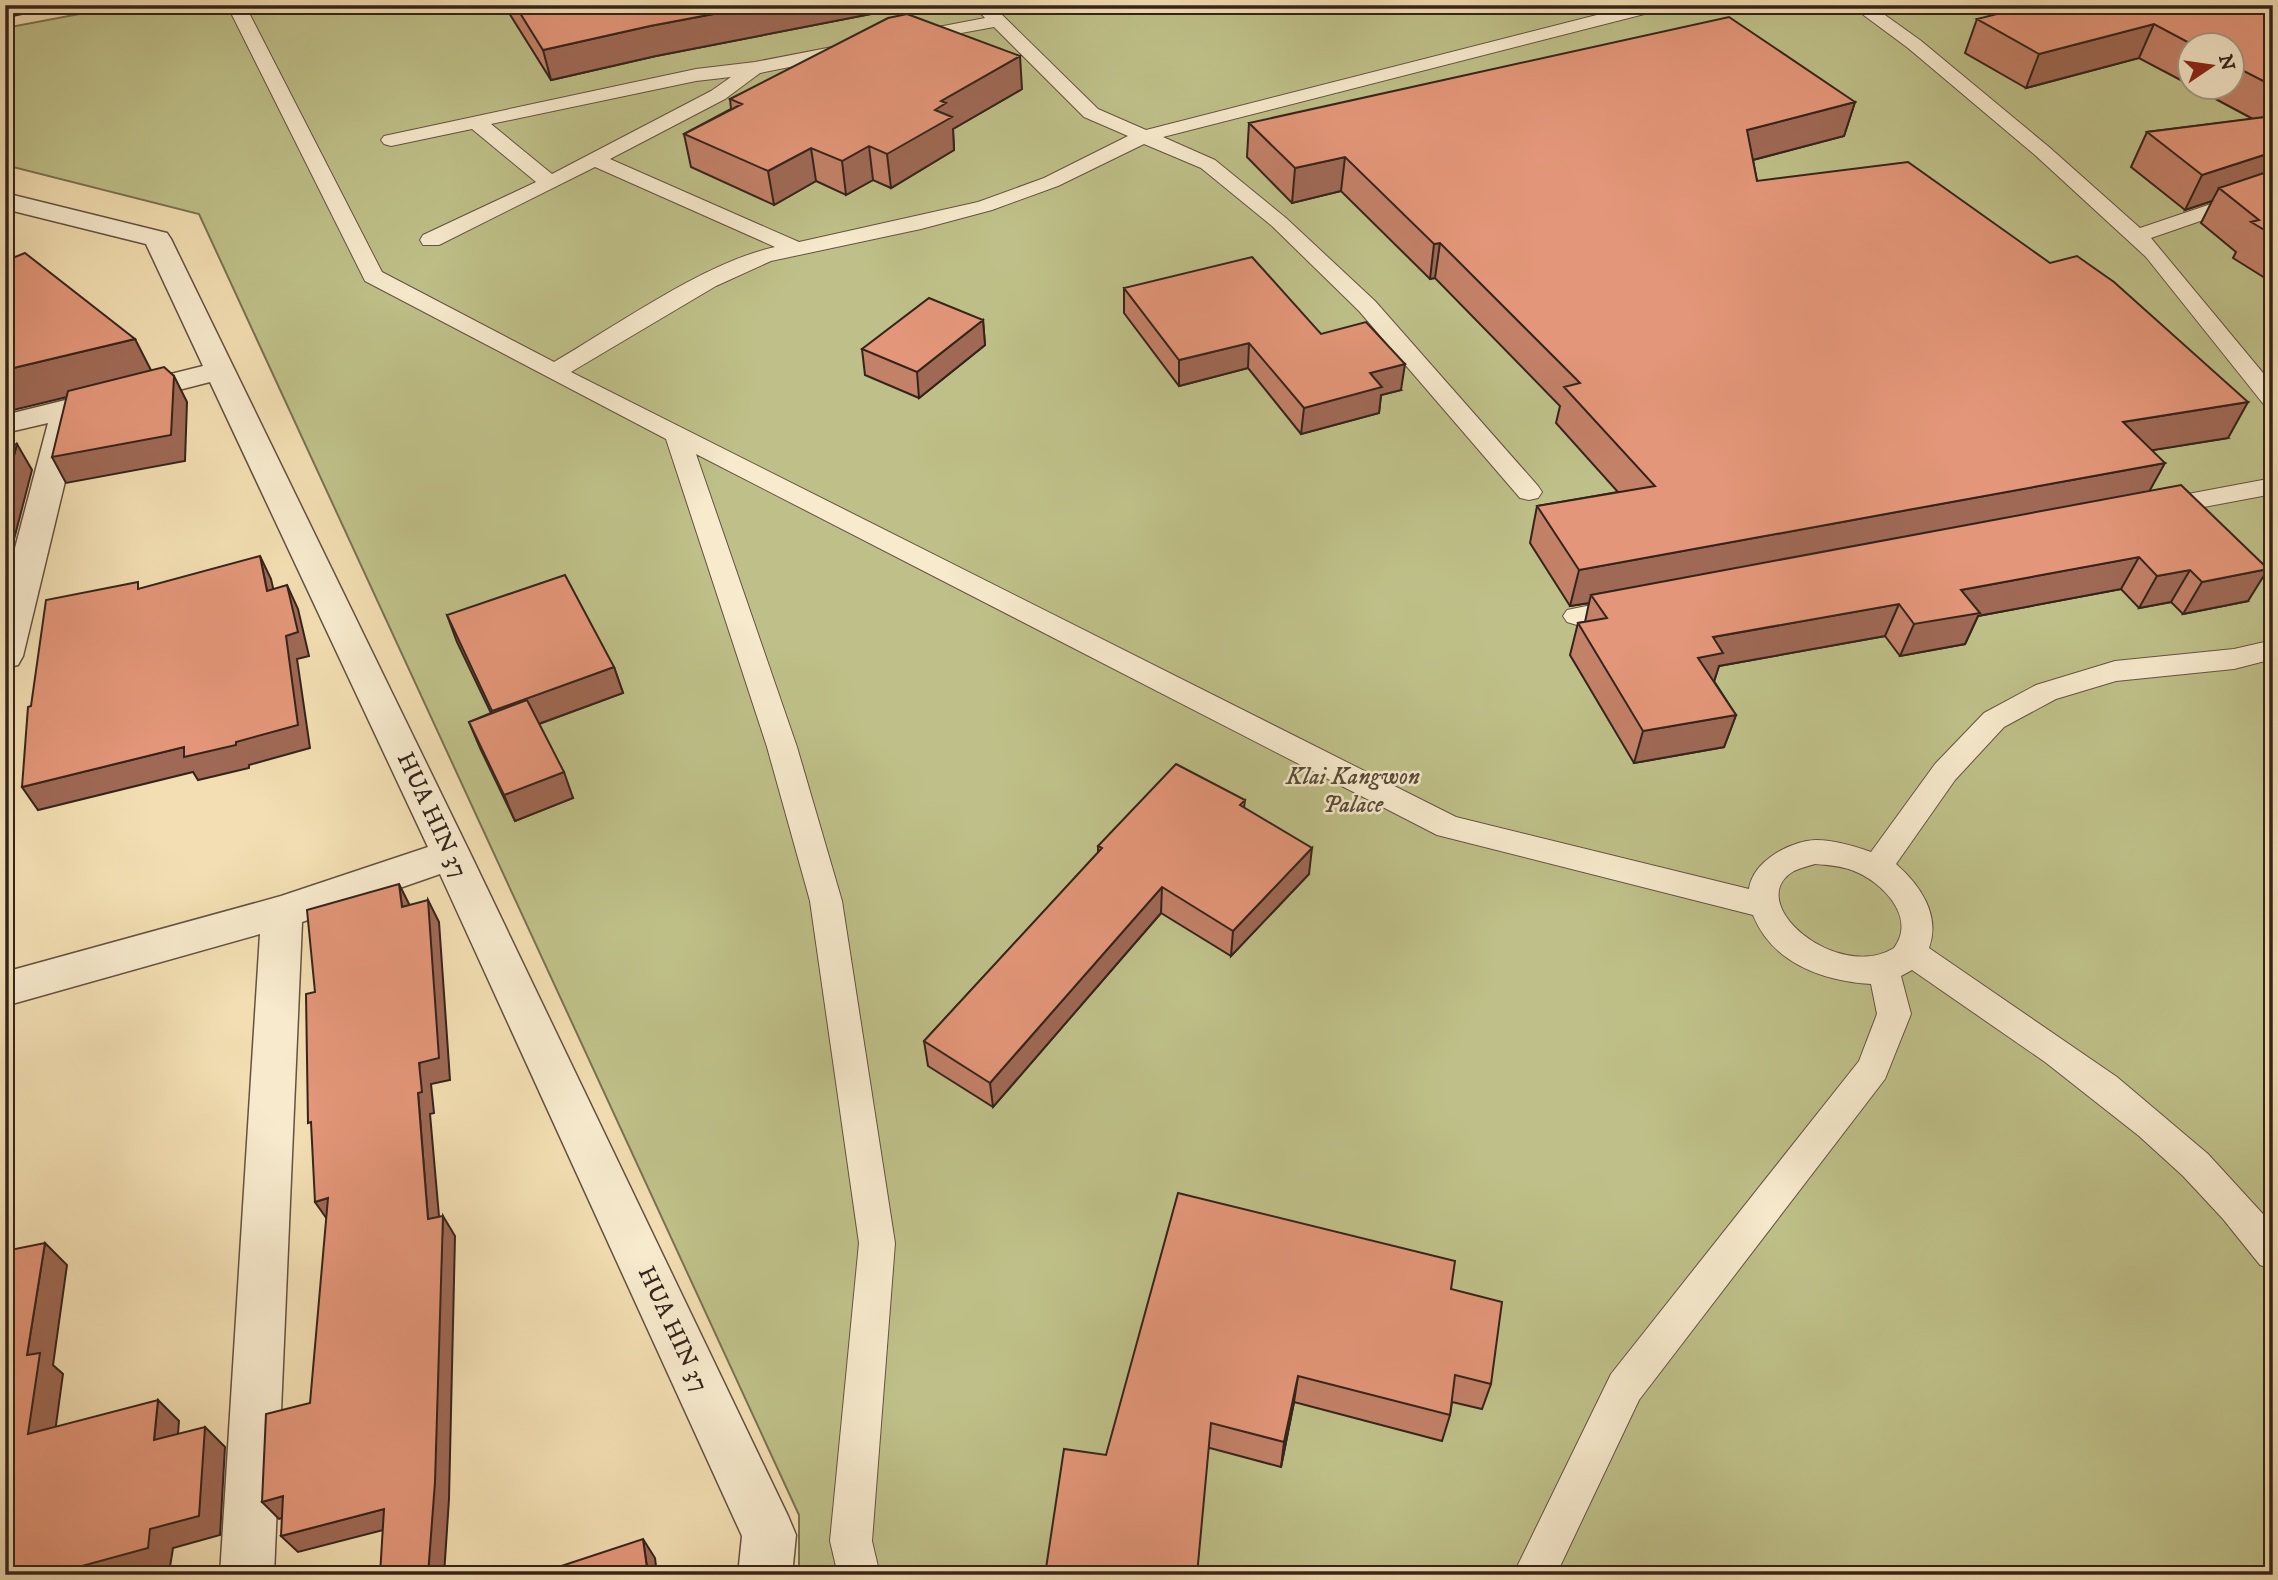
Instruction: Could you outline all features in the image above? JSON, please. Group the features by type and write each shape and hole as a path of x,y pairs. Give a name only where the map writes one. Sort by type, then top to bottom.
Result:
{"main road":[{"path":"5,10 31,5"}],"street":[{"name":"HUA HIN 37","path":"5,201 157,239 451,855 767,1555"},
{"path":"5,424 220,371"},
{"path":"5,656 66,410"},
{"path":"5,989 282,912 451,855"},
{"path":"247,1575 282,912"}],"lane":[{"path":"236,5 373,276 554,372 1448,827 1764,905"},
{"path":"554,372 708,281 765,256 921,223 985,206 1051,182 1144,136 1658,5"},
{"path":"1859,5 1914,44 2032,142 2154,251 2273,401"},
{"path":"391,140 696,75 755,68 883,43 990,13 1091,113 1208,164 1279,222 1367,306 1530,492"},
{"path":"431,240 550,183 718,95 755,68"},
{"path":"475,121 550,183"},
{"path":"595,160 796,249"},
{"path":"2137,236 2273,189"},
{"path":"2228,342 2273,371"},
{"path":"677,434 782,747 825,901 877,1242 850,1541 859,1575"},
{"path":"2136,512 2273,486"},
{"path":"1577,616 1646,603"},
{"path":"1876,868 1945,772 1994,720 2046,692 2115,671 2234,659 2273,649"},
{"path":"1814,852 1839,854 1876,868 1901,887 1913,903 1919,921 1917,938 1897,960 1872,971 1847,971 1822,964 1798,952 1780,935 1767,916 1764,905 1766,880 1776,867 1793,856 1814,852"},
{"path":"1897,960 2055,1051 2156,1129 2247,1218 2273,1254"},
{"path":"1534,1575 1625,1388 1873,1069 1894,1014 1897,960"}],"green space":[{"name":"Klai Kangwon Palace","path":"127,5 2273,5 2273,1575 799,1575 799,1515 199,214 5,165 5,28"}],"building":[{"path":"515,5 761,5 543,50"},
{"path":"2033,5 2273,5 2273,86 2246,72 2246,32 2176,32 2176,36 2154,24 2039,54 1977,19"},
{"path":"907,14 1020,56 941,101 946,103 935,110 952,117 887,154 869,146 842,161 811,148 768,171 684,134 742,104 730,99 888,18"},
{"path":"1729,17 1855,102 1747,130 1757,181 1908,162 2050,263 2077,256 2114,282 2248,402 2123,422 2165,463 1579,570 1537,506 1655,486 1564,387 1580,383 1440,243 1434,244 1345,157 1295,168 1249,123"},
{"path":"2273,116 2273,152 2202,175 2147,132"},
{"path":"2273,170 2273,235 2251,222 2259,220 2219,188"},
{"path":"25,253 135,339 5,370 5,261"},
{"path":"1252,257 1321,334 1366,322 1405,364 1370,373 1382,387 1304,408 1249,343 1179,360 1124,288"},
{"path":"929,298 983,320 917,372 862,349"},
{"path":"164,367 174,376 171,435 52,457 68,391"},
{"path":"17,444 5,489 5,446"},
{"path":"2181,485 2268,569 2202,582 2190,570 2157,576 2139,557 1961,590 1980,613 1914,624 1899,604 1713,637 1723,653 1698,658 1736,715 1643,731 1578,623 1607,618 1591,595"},
{"path":"260,556 267,591 287,585 298,632 286,636 298,725 236,742 236,745 184,757 184,747 22,787 28,707 31,706 46,600 138,582 138,589"},
{"path":"565,575 614,667 492,711 447,615"},
{"path":"527,700 564,772 504,795 469,722"},
{"path":"1176,764 1245,800 1240,805 1312,848 1233,931 1162,887 990,1083 924,1041 1102,848 1098,846"},
{"path":"399,884 402,907 428,900 439,1058 419,1063 422,1092 418,1093 428,1219 443,1216 435,1482 428,1575 380,1575 384,1509 281,1536 283,1496 262,1502 266,1414 310,1403 328,1198 315,1202 311,1122 308,1123 306,994 315,992 307,910"},
{"path":"1178,1193 1455,1261 1451,1289 1502,1302 1491,1384 1455,1375 1450,1415 1298,1376 1284,1442 1211,1423 1197,1575 1045,1575 1064,1449 1106,1455"},
{"path":"45,1243 27,1355 40,1353 28,1434 158,1400 154,1440 205,1427 199,1516 150,1529 148,1548 49,1575 5,1575 5,1251"},
{"path":"643,1539 648,1575 534,1575"}]}
